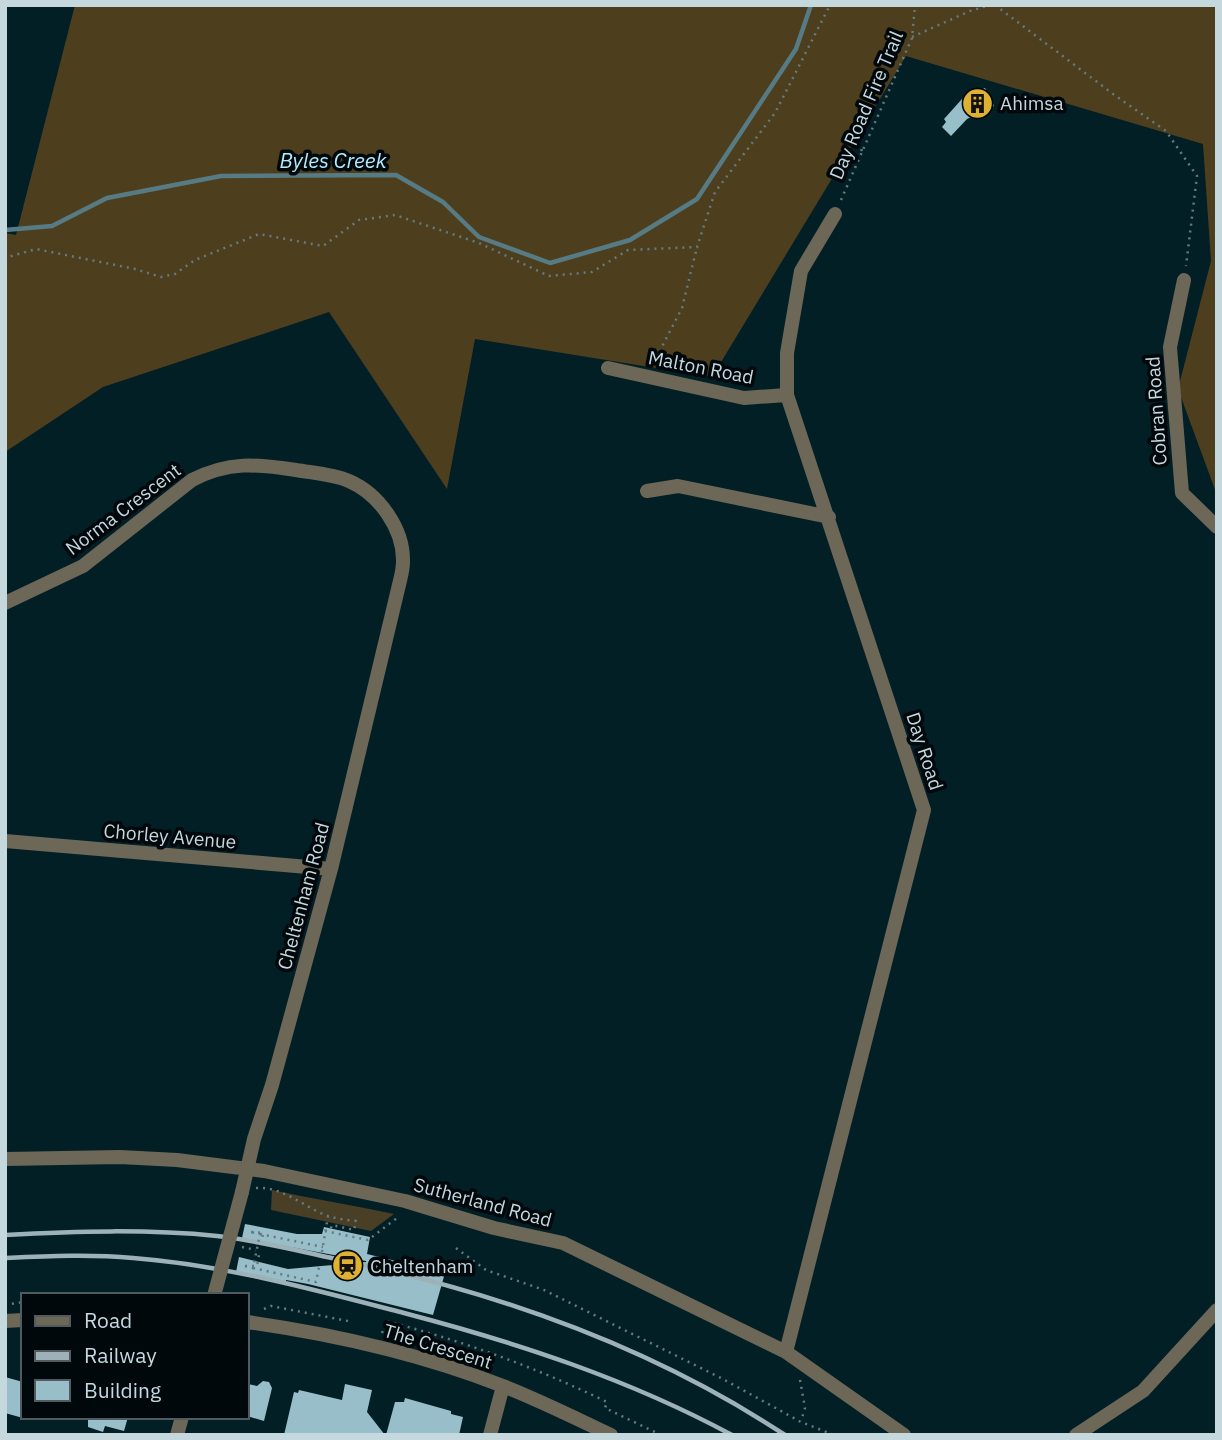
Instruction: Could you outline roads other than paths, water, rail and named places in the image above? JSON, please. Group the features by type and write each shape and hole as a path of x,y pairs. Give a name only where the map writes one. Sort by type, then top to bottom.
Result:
{"street":[{"name":"Day Road","path":"786,1352 924,810 788,396 787,353 801,271 835,214"},
{"name":"Cobran Road","path":"1184,280 1170,347 1182,493 1217,527"},
{"name":"Malton Road","path":"608,368 744,398 788,396"},
{"name":"Norma Crescent","path":"5,603 83,566 191,480 227,466 267,466 333,476 349,481 367,492 383,508"},
{"path":"647,491 678,486 829,517"},
{"name":"Cheltenham Road","path":"215,1293 247,1193 247,1169 254,1139 272,1085 331,869 402,572 401,542 394,524 383,508"},
{"name":"Chorley Avenue","path":"5,841 331,869"},
{"name":"Sutherland Road","path":"5,1159 120,1157 177,1160 247,1169 405,1201 494,1228 563,1243 786,1352 904,1435"},
{"path":"1076,1435 1143,1391 1217,1310"},
{"name":"The Crescent","path":"248,1322 376,1347 426,1360 503,1386 611,1435"},
{"path":"490,1435 503,1386"}],"waterway":[{"name":"Byles Creek","path":"5,230 52,226 107,198 221,176 396,175 443,202 479,237 550,263 630,240 697,199 796,49 811,5"}],"railway":[{"path":"5,1235 111,1231 217,1236 387,1270 506,1303 622,1347 678,1373 785,1435"},
{"path":"5,1258 85,1256 167,1261 304,1287 447,1325 572,1364 653,1397 732,1435"}],"place":[{"name":"Ahimsa","path":"977,103"},
{"name":"Cheltenham","path":"347,1266"}]}
